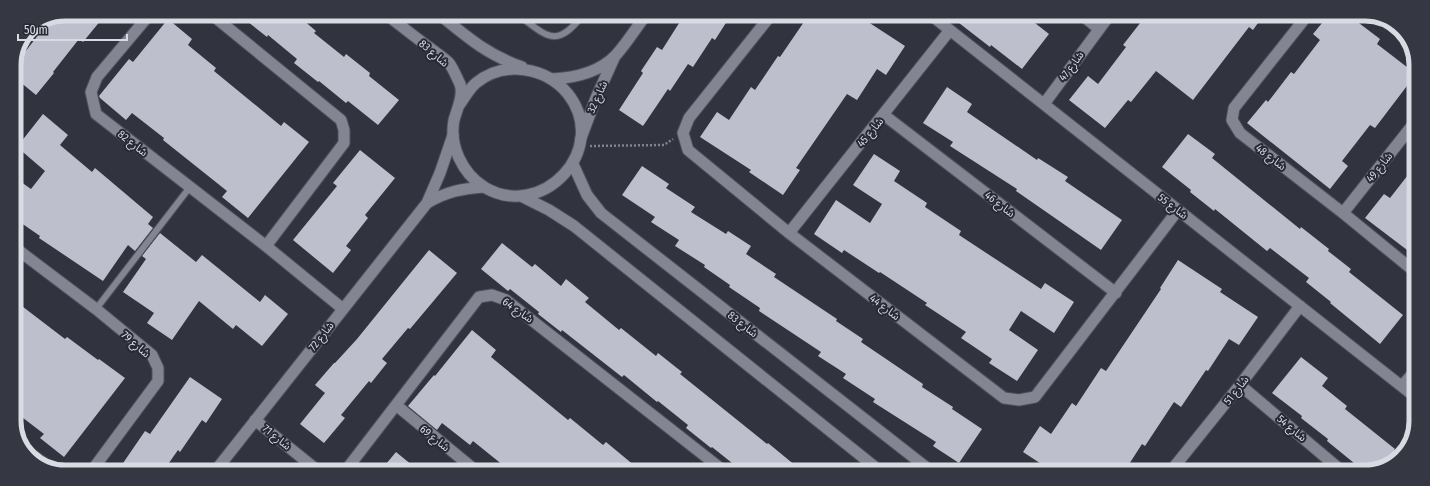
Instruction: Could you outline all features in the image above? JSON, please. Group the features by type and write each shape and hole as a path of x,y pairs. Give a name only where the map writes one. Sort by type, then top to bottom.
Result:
{"street":[{"name":"شارع 82","path":"144,21 97,77 91,92 96,114 343,308"},
{"path":"220,21 341,120 344,130 344,143 266,246"},
{"name":"شارع 83","path":"395,21 450,64 461,86 460,104"},
{"path":"448,21 485,51 502,59 530,70 551,79 572,99 578,112 580,144 573,164 560,180 542,191 521,196 502,194 484,187 472,177 462,165 456,151 453,135 454,119 467,92 489,75 502,70 530,70"},
{"name":"شارع 32","path":"580,144 596,98 616,55 642,21"},
{"path":"683,132 689,118 766,21"},
{"name":"شارع 55","path":"938,21 1409,392"},
{"path":"1089,21 1099,29"},
{"name":"شارع 47","path":"1044,104 1105,21"},
{"name":"شارع 48","path":"1302,21 1234,108 1232,120 1240,133 1343,213 1409,267"},
{"name":"شارع 45","path":"789,234 950,30"},
{"name":"شارع 32","path":"551,79 572,77 591,72 616,55"},
{"name":"شارع 46","path":"884,115 1116,293"},
{"name":"شارع 49","path":"1343,213 1409,131"},
{"name":"شارع 44","path":"683,132 688,150 789,234 1004,398 1019,400 1035,397 1178,210"},
{"name":"شارع 72","path":"428,203 453,135"},
{"name":"شارع 83","path":"573,164 588,195 601,213 923,465"},
{"name":"شارع 72","path":"220,465 343,308 428,203 441,194 454,190 484,187"},
{"path":"521,196 549,210 574,226 873,465"},
{"name":"شارع 79","path":"21,252 96,309 152,355 158,368 158,381 96,465"},
{"name":"شارع 64","path":"350,465 479,297 492,295 506,300 710,465"},
{"name":"شارع 51","path":"1176,465 1240,385 1300,306"},
{"path":"1402,386 1409,378"},
{"name":"شارع 54","path":"1240,385 1335,465"},
{"name":"شارع 69","path":"396,405 469,465"},
{"name":"شارع 71","path":"255,420 311,465"}],"lane":[{"path":"526,21 544,34 554,36 565,34 578,21"},
{"path":"96,309 190,187"}],"path":[{"path":"580,144 664,145 683,132"}],"building":[{"path":"65,21 100,21 83,42 79,39 36,95 21,83 22,55 48,24"},
{"path":"166,21 170,21 192,39 188,45 216,68 214,71 281,126 284,122 309,142 248,218 222,197 227,191 163,140 164,138 132,113 126,120 100,98 99,96 129,59 133,62"},
{"path":"247,21 304,21 316,31 314,33 344,57 346,54 370,73 369,76 399,100 378,125 348,101 346,103 294,63 297,59 268,35 267,37"},
{"path":"680,21 685,23 686,21 727,21 715,40 712,38 693,67 688,64 670,91 668,89 643,126 619,110 643,73 641,71 657,47 662,50"},
{"path":"805,21 867,21 905,46 886,75 877,69 857,100 847,94 796,168 800,170 783,195 749,172 751,170 700,137 717,112 729,120 751,87 755,90 778,56 780,57"},
{"path":"956,21 1032,21 1049,34 1022,69 991,45 990,47"},
{"path":"1142,21 1148,21 1151,23 1152,21 1259,21 1253,30 1249,27 1193,100 1156,71 1131,102 1128,100 1105,128 1069,100 1088,76 1098,84 1126,47 1123,45"},
{"path":"1324,21 1356,21 1380,39 1377,44 1409,69 1409,83 1375,128 1370,125 1342,161 1348,166 1330,189 1247,123 1266,100 1268,102 1291,72 1294,74 1320,40 1313,34"},
{"path":"947,87 972,104 967,112 1037,160 1038,158 1068,177 1065,181 1122,220 1101,250 1016,191 1017,189 950,146 953,142 923,123"},
{"path":"43,114 68,135 60,145 92,172 95,168 153,217 148,224 153,228 135,251 128,245 103,281 39,238 40,236 21,223 21,182 31,189 45,171 21,150 21,142"},
{"path":"1188,134 1215,154 1212,158 1300,229 1301,227 1329,249 1328,251 1351,269 1349,272 1403,315 1380,344 1306,282 1309,278 1270,248 1267,251 1215,209 1214,211 1162,167"},
{"path":"360,150 395,178 365,215 368,218 346,246 351,250 333,273 293,240 337,186 333,183"},
{"path":"874,154 900,171 894,181 927,203 925,207 961,231 959,235 1041,289 1045,283 1074,302 1054,333 1021,311 1009,330 1038,350 1017,381 989,363 992,359 961,338 966,332 925,305 927,303 844,250 842,253 814,234 836,200 870,223 882,204 853,185"},
{"path":"642,166 669,184 666,188 695,207 691,212 726,234 728,231 751,246 746,254 776,274 774,277 837,319 836,321 863,339 861,342 923,384 922,387 953,407 952,409 982,429 959,463 933,446 936,442 873,402 875,399 843,378 846,374 818,356 821,352 759,311 760,308 729,287 730,285 704,267 705,265 675,246 679,240 651,222 655,217 622,195"},
{"path":"1409,174 1409,251 1365,218 1384,194 1390,198"},
{"path":"160,233 196,262 202,255 260,302 265,295 288,314 262,346 236,325 233,329 199,301 172,340 147,323 154,313 123,292 146,259 142,256"},
{"path":"502,243 532,267 535,264 561,286 566,279 589,298 585,302 619,330 621,328 656,356 658,353 682,372 680,374 795,465 734,465 686,428 688,425 658,401 657,402 624,375 622,377 562,330 561,332 510,289 508,291 481,269"},
{"path":"429,250 457,273 410,329 408,328 382,359 387,363 371,383 369,381 341,415 345,418 324,443 300,424 325,393 315,385 357,339"},
{"path":"1178,260 1222,289 1220,292 1258,317 1239,345 1229,339 1208,371 1206,370 1181,407 1174,402 1145,446 1142,444 1128,465 1043,465 1023,452 1040,426 1051,434 1072,403 1076,406 1101,368 1106,371 1161,289 1160,288"},
{"path":"21,305 65,339 67,337 125,378 64,457 40,438 44,434 21,416"},
{"path":"472,330 496,350 491,357 568,420 570,418 603,445 606,442 634,465 503,465 473,441 470,445 442,423 437,430 408,406 434,375 435,376"},
{"path":"1301,357 1328,378 1322,386 1347,406 1345,409 1396,452 1392,456 1379,463 1356,465 1327,441 1328,439 1301,418 1302,416 1272,393"},
{"path":"190,377 222,399 206,423 202,420 180,452 178,450 168,465 122,465 145,431 150,434"},
{"path":"396,452 412,465 385,465"}]}
